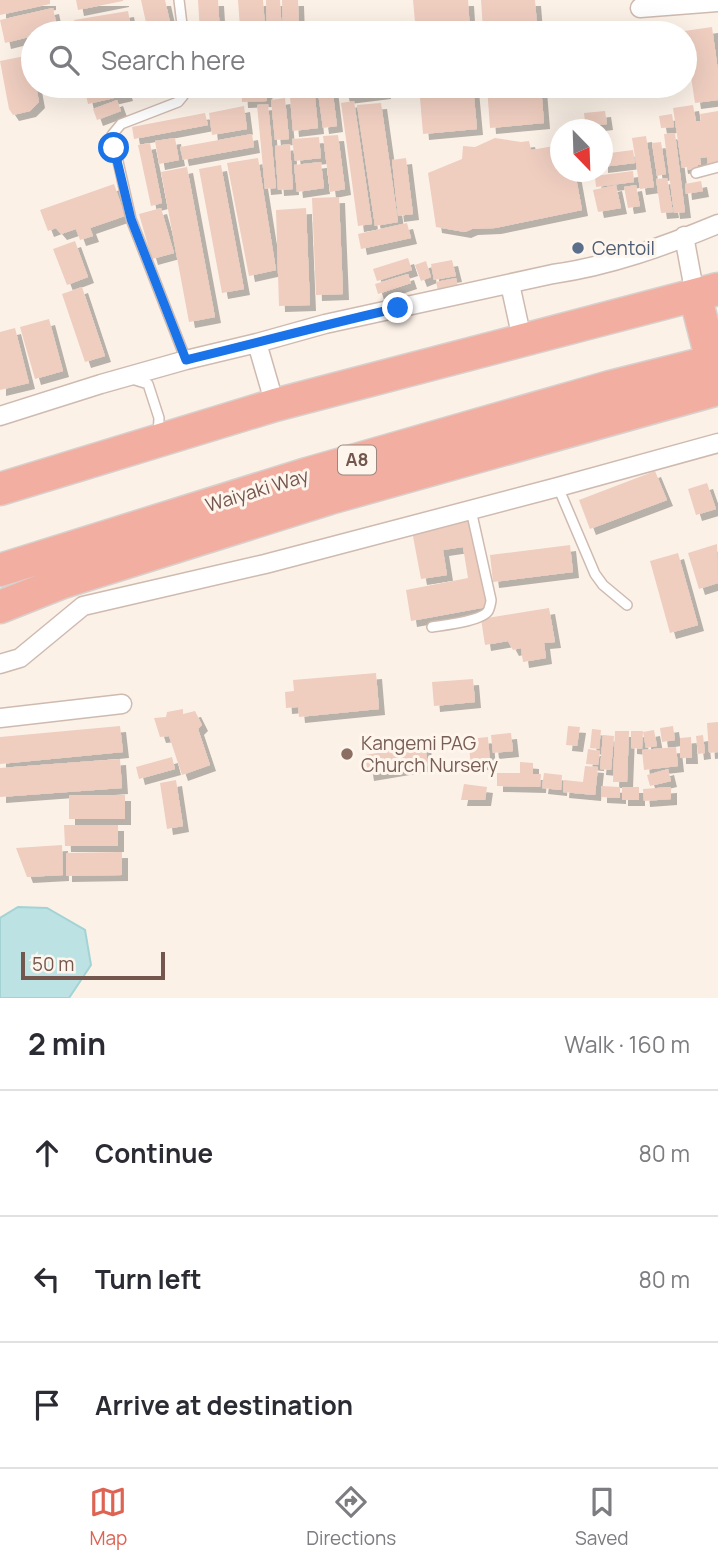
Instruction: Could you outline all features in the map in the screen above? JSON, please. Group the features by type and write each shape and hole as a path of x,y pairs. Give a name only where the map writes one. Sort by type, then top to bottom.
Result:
{"highway":[{"path":"0,489 275,405 706,292 716,370 330,498 64,582 0,607"},
{"name":"Waiyaki Way","path":"0,570 307,474 610,387 716,370"}],"street":[{"path":"640,8 718,2"},
{"path":"0,416 125,377 325,324 553,274 583,270 650,251 718,224"},
{"path":"684,236 706,292"},
{"path":"510,284 522,339"},
{"path":"257,343 275,405"},
{"path":"0,664 20,657 83,606 265,564 718,443"},
{"path":"0,718 122,704"}],"lane":[{"path":"179,0 182,21"},
{"path":"181,98 178,102 121,124 112,135 131,219 186,360"},
{"path":"696,173 718,167"},
{"path":"125,377 148,384 159,418 158,441"},
{"path":"558,487 595,575 603,586 627,605"},
{"path":"432,627 469,620 489,611 491,600 471,510"}],"water":[{"path":"18,907 47,908 85,930 91,965 69,998 0,998 0,918"}],"building":[{"path":"0,0 50,0 50,4 0,15"},
{"path":"76,0 123,0 123,1 78,10"},
{"path":"141,0 165,0 170,21 146,21"},
{"path":"198,0 218,0 219,21 199,21"},
{"path":"238,0 263,0 265,21 240,21"},
{"path":"266,0 280,0 281,21 267,21"},
{"path":"282,0 298,0 299,21 283,21"},
{"path":"413,0 468,0 469,21 415,21"},
{"path":"481,0 535,0 537,21 482,21"},
{"path":"53,8 56,21 21,21 21,39 5,43 0,20"},
{"path":"128,11 130,21 74,21"},
{"path":"712,27 718,71 718,100 695,103 697,29"},
{"path":"21,57 21,98 38,98 39,102 30,111 13,115 9,109 0,61"},
{"path":"87,98 114,98 88,104"},
{"path":"242,98 267,98 267,101 242,102"},
{"path":"285,98 289,139 275,140 271,100"},
{"path":"290,98 315,98 318,128 293,131"},
{"path":"319,98 334,98 337,126 323,128"},
{"path":"420,98 474,98 477,129 423,134"},
{"path":"488,98 542,98 544,123 490,128"},
{"path":"117,100 121,111 97,120 93,109"},
{"path":"354,101 372,224 358,226 341,103"},
{"path":"381,103 398,222 375,226 357,105"},
{"path":"268,104 276,188 265,189 257,105"},
{"path":"693,105 696,121 701,121 700,114 718,111 718,163 708,165 707,157 700,158 701,165 698,165 698,168 687,170 687,167 682,168 673,108"},
{"path":"244,106 247,129 212,135 209,113"},
{"path":"605,111 606,119 585,119 584,113"},
{"path":"205,113 208,125 134,139 132,127"},
{"path":"672,114 674,127 661,128 659,116"},
{"path":"675,133 685,212 674,213 664,134"},
{"path":"252,134 254,147 183,160 180,147"},
{"path":"338,135 345,189 330,192 323,136"},
{"path":"646,136 654,187 640,189 632,138"},
{"path":"319,137 321,158 295,161 292,139"},
{"path":"175,138 179,160 159,164 155,141"},
{"path":"495,138 529,141 531,150 550,147 550,182 577,182 582,210 465,232 436,227 428,173 462,159 463,146 475,147"},
{"path":"661,142 666,174 657,176 652,143"},
{"path":"150,143 162,203 151,206 138,145"},
{"path":"290,144 293,189 278,190 275,146"},
{"path":"633,150 635,163 613,166 613,153"},
{"path":"258,158 276,270 249,276 227,163"},
{"path":"406,158 413,214 398,216 392,160"},
{"path":"321,162 324,188 297,192 294,165"},
{"path":"221,165 244,289 222,293 199,169"},
{"path":"187,167 215,317 189,322 161,172"},
{"path":"633,171 634,182 596,187 596,182 613,182 613,174"},
{"path":"667,178 673,212 661,213 656,179"},
{"path":"701,181 703,191 686,194 685,184"},
{"path":"114,184 125,216 90,228 93,236 80,240 76,229 61,234 56,228 48,231 40,210"},
{"path":"616,185 621,208 598,212 593,190"},
{"path":"636,185 640,206 628,208 624,187"},
{"path":"339,197 343,294 316,295 312,198"},
{"path":"161,208 174,253 152,259 139,214"},
{"path":"306,208 310,305 279,306 276,210"},
{"path":"407,223 411,238 361,249 358,234"},
{"path":"75,241 88,277 67,285 53,249"},
{"path":"408,258 412,270 377,281 373,269"},
{"path":"452,260 456,276 434,280 431,264"},
{"path":"426,261 431,277 421,281 415,265"},
{"path":"408,274 411,283 378,294 375,284"},
{"path":"456,278 458,287 438,291 436,282"},
{"path":"82,287 105,356 85,362 62,294"},
{"path":"49,319 63,371 35,379 20,327"},
{"path":"15,328 29,383 0,390 0,332"},
{"path":"655,471 667,500 590,529 579,500"},
{"path":"707,483 716,509 696,515 688,489"},
{"path":"470,520 487,607 411,621 406,590 468,578 463,547 443,550 447,575 421,579 412,531"},
{"path":"717,544 718,583 699,589 688,553"},
{"path":"570,545 573,572 493,582 490,555"},
{"path":"678,553 698,625 670,633 650,561"},
{"path":"549,608 555,642 544,643 546,658 523,662 521,648 513,650 508,641 485,645 481,619"},
{"path":"376,673 379,709 299,717 298,707 286,708 285,692 294,691 293,680"},
{"path":"473,679 475,702 434,706 432,682"},
{"path":"183,709 183,714 195,711 202,725 198,729 210,765 182,775 169,736 160,737 154,718 166,717 167,712"},
{"path":"718,722 718,752 709,753 707,723"},
{"path":"120,726 123,752 0,764 0,737"},
{"path":"568,726 580,727 577,746 566,745"},
{"path":"673,726 675,740 662,742 660,728"},
{"path":"592,729 601,730 599,749 590,748"},
{"path":"654,730 657,746 646,748 643,732"},
{"path":"615,731 629,731 627,782 613,782"},
{"path":"631,731 643,731 642,749 631,748"},
{"path":"511,733 513,751 493,753 491,735"},
{"path":"603,735 614,736 611,770 600,769"},
{"path":"703,735 705,753 698,754 696,736"},
{"path":"488,737 490,763 471,765 468,739"},
{"path":"691,737 692,758 680,758 680,738"},
{"path":"425,745 428,765 368,775 365,755"},
{"path":"676,747 678,766 644,770 642,750"},
{"path":"588,749 600,751 598,765 586,764"},
{"path":"172,757 175,769 139,779 136,767"},
{"path":"120,759 122,788 0,797 0,768"},
{"path":"520,762 533,763 533,774 541,774 540,787 497,786 497,773 520,773"},
{"path":"585,766 598,767 595,795 563,792 564,780 583,782"},
{"path":"668,769 671,781 650,786 647,775"},
{"path":"544,773 562,775 561,790 542,788"},
{"path":"176,780 183,826 167,829 160,783"},
{"path":"464,784 487,787 485,800 461,800"},
{"path":"601,786 620,787 620,798 601,797"},
{"path":"622,787 639,787 639,800 622,800"},
{"path":"671,787 671,799 644,801 643,789"},
{"path":"69,795 125,795 125,819 69,819"},
{"path":"64,825 118,825 118,846 65,846"},
{"path":"62,845 63,875 27,877 16,848"},
{"path":"122,852 122,875 66,876 66,853"}],"place":[{"name":"Centoil","path":"578,248"},
{"name":"Kangemi PAG Church Nursery","path":"347,754"}],"route":[{"path":"114,148 131,219 186,360 398,308"}]}
